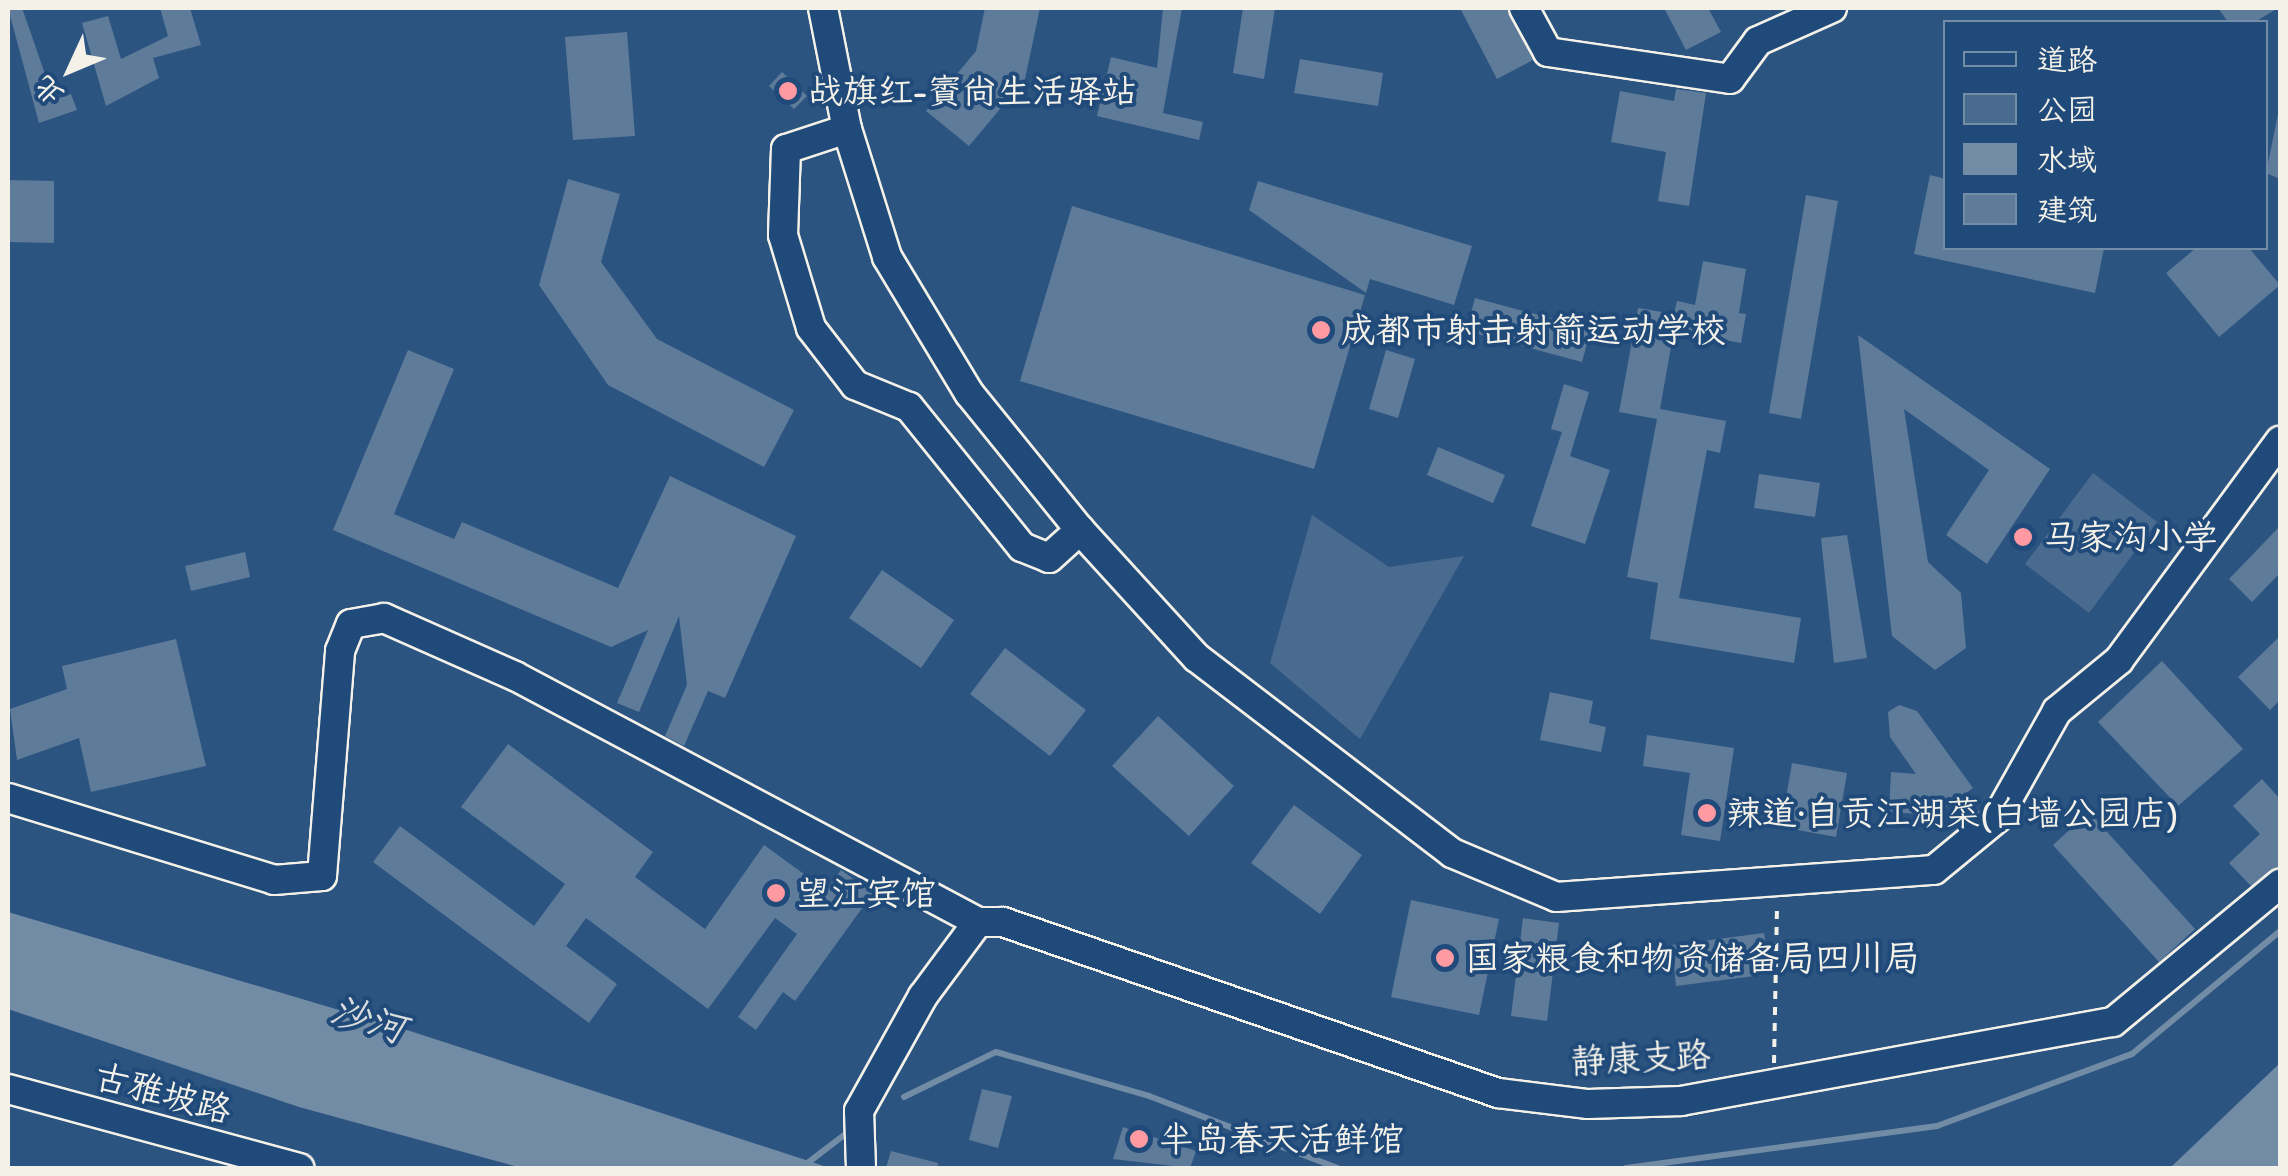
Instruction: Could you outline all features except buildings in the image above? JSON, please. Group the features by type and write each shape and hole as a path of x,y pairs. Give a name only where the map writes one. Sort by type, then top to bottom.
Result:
{"street":[{"path":"824,8 848,129 888,257 969,393 1080,530 1197,658 1452,854 1556,897 1778,887 1934,870 1997,818 2057,711 2120,660 2280,441"},
{"path":"1524,8 1548,52 1730,79 1758,42 1832,8"},
{"path":"848,129 786,149 783,235 811,328 855,385 909,407 1022,548 1049,558 1080,530"},
{"name":"静康支路","path":"8,798 274,880 322,876 340,651 351,624 384,618 516,676 978,922 1003,922 1498,1093 1588,1104 1680,1101 2113,1022 2280,884"},
{"path":"861,1168 860,1122 922,996 978,922"},
{"name":"古雅坡路","path":"8,1089 299,1168"}],"path":[{"path":"1773,1083 1778,887"}],"green space":[{"path":"2093,473 2157,522 2089,613 2025,564"},
{"path":"1312,515 1389,567 1464,556 1360,739 1270,663"}],"water":[{"name":"沙河","path":"8,912 410,1031 830,1168 522,1168 299,1107 8,1009"},
{"path":"2280,1063 2280,1168 2170,1168"}],"waterway":[{"path":"1626,1168 1937,1126 2132,1054 2280,931"},
{"path":"904,1097 996,1052 1149,1096 1338,1168"},
{"path":"801,1168 852,1129"}],"place":[{"name":"战旗红-賨尚生活驿站","path":"788,91"},
{"name":"成都市射击射箭运动学校","path":"1321,330"},
{"name":"马家沟小学","path":"2023,537"},
{"name":"辣道·自贡江湖菜(白墙公园店)","path":"1707,813"},
{"name":"望江宾馆","path":"776,893"},
{"name":"国家粮食和物资储备局四川局","path":"1445,958"},
{"name":"半岛春天活鲜馆","path":"1139,1139"}]}
